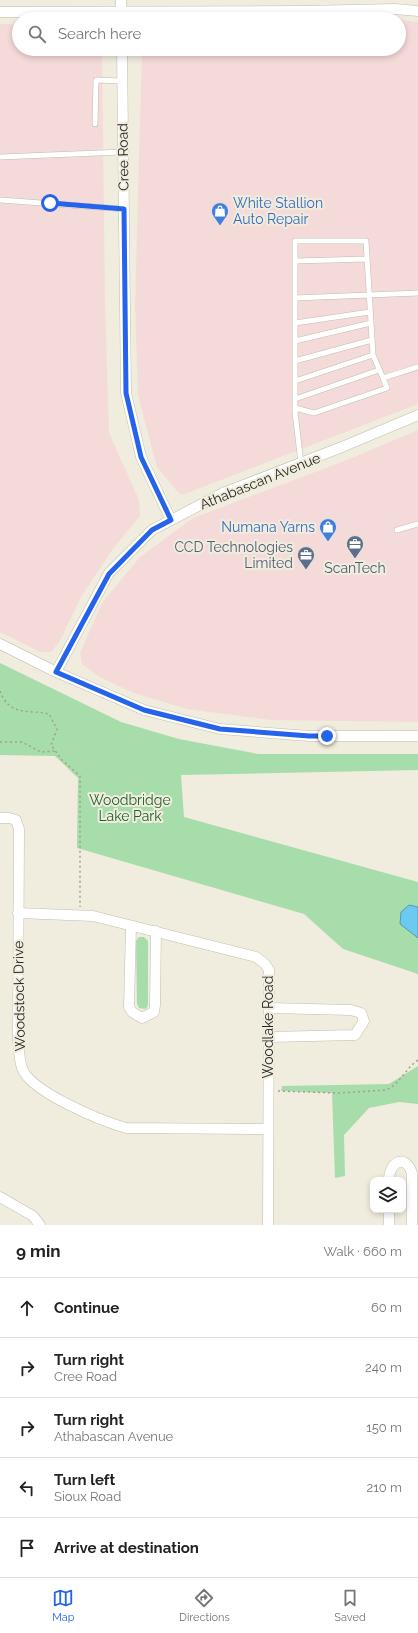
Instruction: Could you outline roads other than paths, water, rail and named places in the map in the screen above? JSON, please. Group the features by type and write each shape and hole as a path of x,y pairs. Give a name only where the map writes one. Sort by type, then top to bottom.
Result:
{"street":[{"path":"121,0 121,12"},
{"path":"258,12 395,9 418,11"},
{"path":"0,12 12,12"},
{"name":"Cree Road","path":"122,56 126,393 141,457 171,520"},
{"name":"Athabascan Avenue","path":"56,672 109,574 152,530 223,493 418,415"},
{"path":"0,644 56,672 144,710 220,729 309,736 418,736"},
{"name":"Woodstock Drive","path":"0,818 16,820 19,829 18,1040 22,1068 30,1080 43,1091 104,1121 126,1128 267,1129"},
{"name":"Woodlake Road","path":"18,913 74,914 93,916 256,958 265,964 269,970 267,1129 268,1225"},
{"path":"130,926 129,1007 132,1012 142,1018 154,1012 156,931"},
{"path":"269,1008 351,1010 361,1013 364,1021 355,1035 269,1037"},
{"path":"389,1177 391,1167 395,1163 406,1163 410,1168 412,1173 412,1225"},
{"path":"0,1197 33,1216 40,1225"},
{"path":"389,1213 389,1225"}],"lane":[{"path":"95,124 96,80 122,81"},
{"path":"0,157 123,152"},
{"path":"0,200 124,209"},
{"path":"295,408 314,413 387,388 373,355 366,241 295,241 295,408 301,463"},
{"path":"295,261 367,259"},
{"path":"295,298 418,293"},
{"path":"295,323 370,312"},
{"path":"295,341 371,323"},
{"path":"295,361 372,340"},
{"path":"295,381 373,355"},
{"path":"383,378 418,367"},
{"path":"295,399 379,370"},
{"path":"397,530 418,524"}],"water":[{"path":"409,905 418,907 418,938 400,924 401,912"}],"place":[{"name":"White Stallion Auto Repair","path":"220,226"},
{"name":"Numana Yarns","path":"328,542"},
{"name":"ScanTech","path":"355,559"},
{"name":"CCD Technologies Limited","path":"306,570"}],"park label":[{"name":"Woodbridge Lake Park","path":"130,808"}]}
